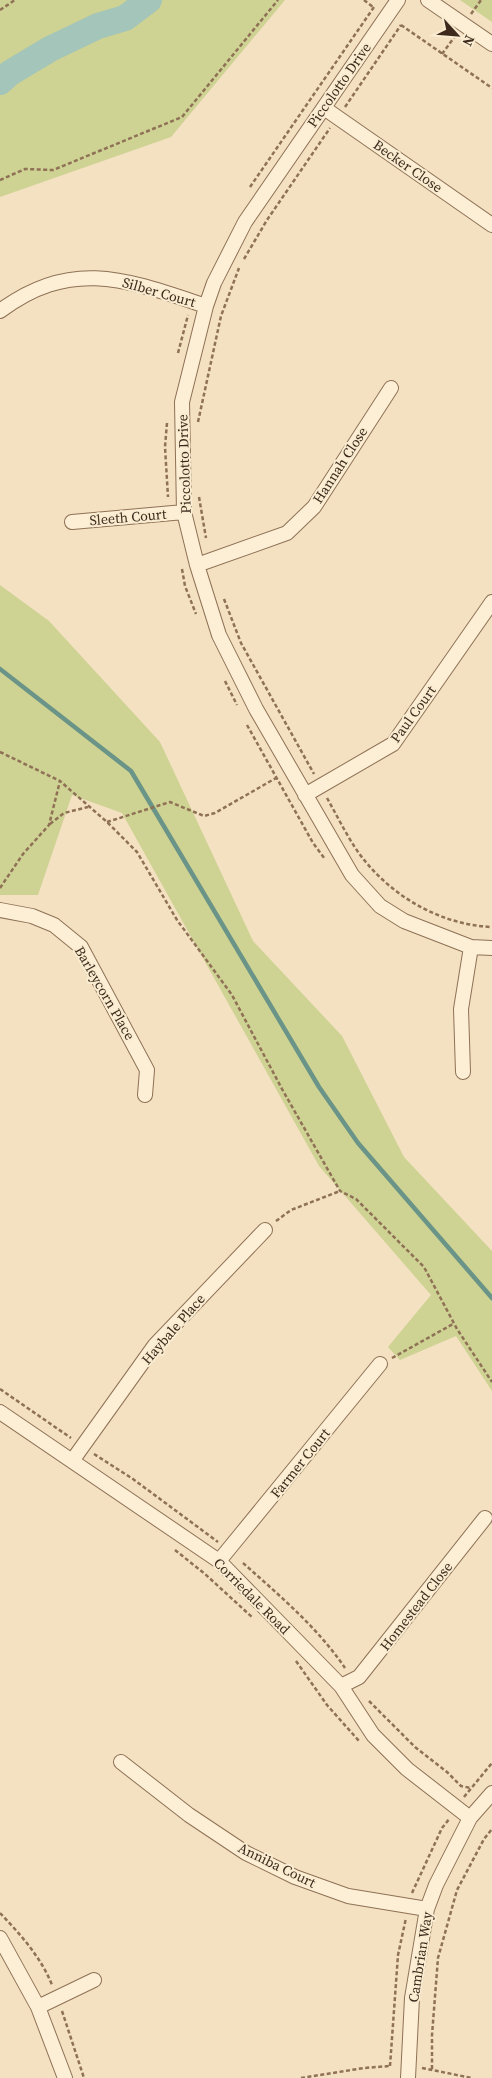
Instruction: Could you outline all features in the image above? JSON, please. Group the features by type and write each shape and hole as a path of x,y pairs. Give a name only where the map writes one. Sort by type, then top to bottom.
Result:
{"street":[{"name":"Piccolotto Drive","path":"398,0 245,222 214,283 206,306 182,402 178,513 219,635 256,709 352,875 380,906 404,921 471,947 492,948"},
{"path":"428,0 492,44"},
{"name":"Becker Close","path":"324,108 492,225"},
{"name":"Silber Court","path":"0,311 18,298 45,285 75,278 110,278 143,285 206,306"},
{"name":"Hannah Close","path":"197,565 287,533 314,507 391,388"},
{"name":"Sleeth Court","path":"72,522 178,513"},
{"name":"Paul Court","path":"305,795 393,744 492,602"},
{"name":"Barleycorn Place","path":"0,910 32,916 54,925 81,947 147,1070 146,1095"},
{"path":"463,1072 461,1009 471,947"},
{"name":"Haybale Place","path":"72,1461 155,1346 265,1230"},
{"name":"Farmer Court","path":"219,1561 380,1364"},
{"name":"Corriedale Road","path":"0,1412 219,1561 341,1686 373,1735 407,1769 470,1818"},
{"name":"Homestead Close","path":"341,1686 359,1677 484,1518"},
{"name":"Anniba Court","path":"121,1762 190,1815 246,1853 270,1865 295,1877 348,1896 427,1909"},
{"name":"Cambrian Way","path":"409,2073 412,1998 427,1909 436,1885 470,1818 492,1793"},
{"path":"0,1938 38,2007 65,2078"},
{"path":"38,2007 94,1980"}],"path":[{"path":"0,10 15,0"},
{"path":"0,180 25,169 53,170 182,117 278,0"},
{"path":"364,0 492,88"},
{"path":"246,194 374,7"},
{"path":"196,430 221,316 240,266 267,220 401,25"},
{"path":"177,359 182,332 192,301"},
{"path":"167,421 165,446 168,496 178,513"},
{"path":"197,488 212,560"},
{"path":"182,568 186,586 199,621"},
{"path":"221,591 241,643 364,861 387,885 430,913 456,922 492,927"},
{"path":"222,674 239,709"},
{"path":"243,718 312,843 329,864"},
{"path":"0,752 60,781 138,852 177,920 232,995 282,1089 340,1191 356,1199 424,1267 454,1323 492,1382"},
{"path":"107,822 170,802 204,816 215,813 276,778"},
{"path":"49,825 60,781"},
{"path":"0,888 23,854 49,825 64,813 88,807"},
{"path":"265,1230 291,1210 340,1191"},
{"path":"380,1364 454,1323"},
{"path":"175,1550 205,1574 255,1620"},
{"path":"294,1659 327,1705 361,1743"},
{"path":"442,1814 448,1820"},
{"path":"432,2069 432,2035 438,1958 457,1890 484,1839 492,1829"},
{"path":"301,2078 390,2066 409,2073 432,2069 472,2078"}],"green space":[{"path":"0,0 285,0 171,137 0,197"},
{"path":"460,0 492,0 492,22"},
{"path":"0,585 49,621 160,742 253,941 342,1036 404,1157 492,1251 492,1391 456,1336 400,1360 388,1347 431,1295 319,1166 122,813 72,795 38,895 0,895"}],"waterway":[{"path":"0,82 10,73 50,49 98,26 125,18 149,0"},
{"path":"0,669 131,771 319,1087 358,1143 492,1298"}]}
